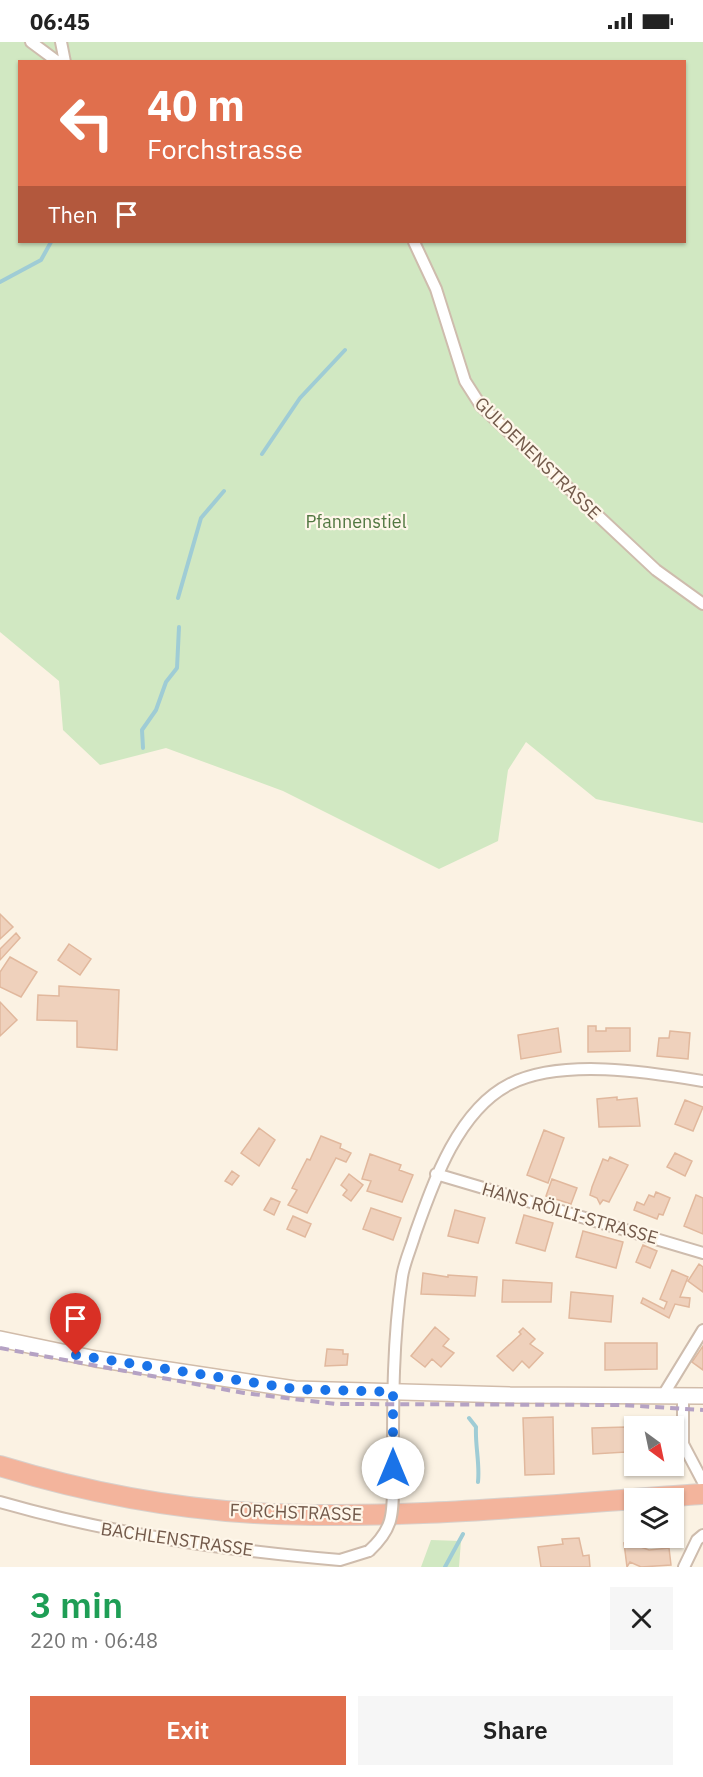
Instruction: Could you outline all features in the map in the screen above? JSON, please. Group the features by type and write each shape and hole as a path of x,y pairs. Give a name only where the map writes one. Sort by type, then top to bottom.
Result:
{"highway":[{"name":"FORCHSTRASSE","path":"0,1466 85,1489 140,1499 207,1508 289,1514 411,1513 702,1484"},
{"name":"FORCHSTRASSE","path":"0,1478 67,1496 145,1512 212,1520 288,1525 410,1524 624,1510"},
{"path":"684,1505 703,1504"}],"main road":[{"path":"0,1339 96,1359 295,1389 703,1396"}],"street":[{"path":"31,42 55,60"},
{"path":"61,42 65,60"},
{"name":"GULDENENSTRASSE","path":"414,243 436,289 465,381 481,406 656,570 703,604"},
{"name":"BACHLENSTRASSE","path":"0,1502 72,1522 153,1538 340,1560 369,1551 388,1529 393,1516 393,1392 402,1275 436,1174 481,1107 510,1084 540,1075 572,1071 660,1074 703,1081"},
{"name":"HANS RÖLLI-STRASSE","path":"436,1174 703,1253"},
{"path":"662,1396 703,1330"},
{"path":"682,1397 683,1444 702,1484"},
{"path":"684,1567 697,1540 703,1535"}],"green space":[{"name":"Pfannenstiel","path":"0,42 703,42 703,823 596,799 526,742 508,770 498,841 439,869 283,791 166,748 100,765 63,730 59,681 0,632"},
{"path":"431,1540 461,1541 459,1567 421,1567"}],"building":[{"path":"0,914 13,927 0,939"},
{"path":"16,933 20,938 0,960 0,949"},
{"path":"69,944 91,959 80,975 58,960"},
{"path":"10,957 37,972 21,997 0,987 0,972"},
{"path":"59,986 119,990 117,1050 77,1047 77,1021 37,1020 38,995 59,996"},
{"path":"0,1002 17,1020 0,1036"},
{"path":"588,1026 596,1026 596,1031 606,1031 606,1028 630,1028 630,1051 588,1052"},
{"path":"558,1028 561,1052 521,1059 518,1035"},
{"path":"670,1031 690,1033 688,1059 657,1056 659,1038 669,1038"},
{"path":"617,1097 617,1100 637,1098 640,1126 599,1127 597,1099"},
{"path":"685,1100 703,1107 693,1131 675,1124"},
{"path":"259,1128 275,1140 259,1166 241,1153"},
{"path":"544,1130 564,1138 548,1183 527,1175"},
{"path":"321,1136 341,1144 340,1148 351,1153 346,1162 336,1158 307,1213 288,1205 297,1190 292,1188 307,1159 310,1160"},
{"path":"675,1153 692,1161 685,1176 667,1167"},
{"path":"370,1154 401,1165 399,1170 413,1175 402,1202 367,1191 371,1181 362,1179"},
{"path":"610,1157 628,1165 609,1202 603,1200 600,1204 597,1198 590,1195 603,1159 608,1161"},
{"path":"232,1171 239,1176 232,1185 225,1181"},
{"path":"349,1174 363,1185 351,1201 343,1195 347,1190 341,1185"},
{"path":"552,1179 577,1188 571,1204 546,1196"},
{"path":"656,1192 670,1198 663,1215 659,1214 657,1219 634,1210 637,1202 644,1205 649,1195 654,1197"},
{"path":"696,1195 703,1198 703,1234 684,1226"},
{"path":"271,1198 280,1202 274,1215 264,1210"},
{"path":"371,1208 401,1218 393,1240 363,1229"},
{"path":"455,1210 485,1218 478,1243 448,1236"},
{"path":"524,1215 553,1223 545,1251 516,1243"},
{"path":"293,1216 311,1224 305,1237 287,1229"},
{"path":"583,1231 623,1242 616,1268 576,1257"},
{"path":"643,1245 657,1251 650,1268 636,1262"},
{"path":"699,1264 703,1267 703,1292 688,1281"},
{"path":"672,1270 688,1277 680,1297 690,1298 689,1307 675,1304 669,1318 641,1303 643,1298 664,1309 667,1302 660,1299"},
{"path":"423,1273 448,1277 448,1275 477,1277 475,1296 421,1294"},
{"path":"503,1280 552,1283 551,1302 502,1302"},
{"path":"571,1292 613,1296 611,1322 569,1318"},
{"path":"435,1327 449,1339 443,1346 454,1353 441,1367 432,1359 425,1367 411,1356"},
{"path":"523,1328 535,1339 530,1344 543,1353 529,1368 522,1361 513,1371 497,1356 521,1334 519,1332"},
{"path":"605,1343 657,1343 657,1369 605,1370"},
{"path":"703,1346 703,1370 692,1362"},
{"path":"327,1349 343,1350 343,1354 348,1354 347,1365 325,1366"},
{"path":"553,1417 554,1474 525,1475 523,1418"},
{"path":"624,1427 624,1452 593,1454 592,1428"},
{"path":"579,1538 583,1556 589,1555 590,1567 541,1567 538,1547 563,1544 562,1539"},
{"path":"625,1548 649,1550 669,1548 671,1565 641,1567 630,1562 627,1567"}],"waterway":[{"path":"0,282 41,260 50,243"},
{"path":"262,454 300,398 345,350"},
{"path":"178,598 201,518 224,491"},
{"path":"143,748 142,730 156,710 166,682 177,668 179,627"},
{"path":"469,1418 476,1427 478,1482"},
{"path":"445,1567 463,1534"}],"railway":[{"path":"0,1348 244,1393 336,1404 622,1405 703,1410"}],"route":[{"path":"76,1355 295,1389 393,1392 393,1468"}]}
